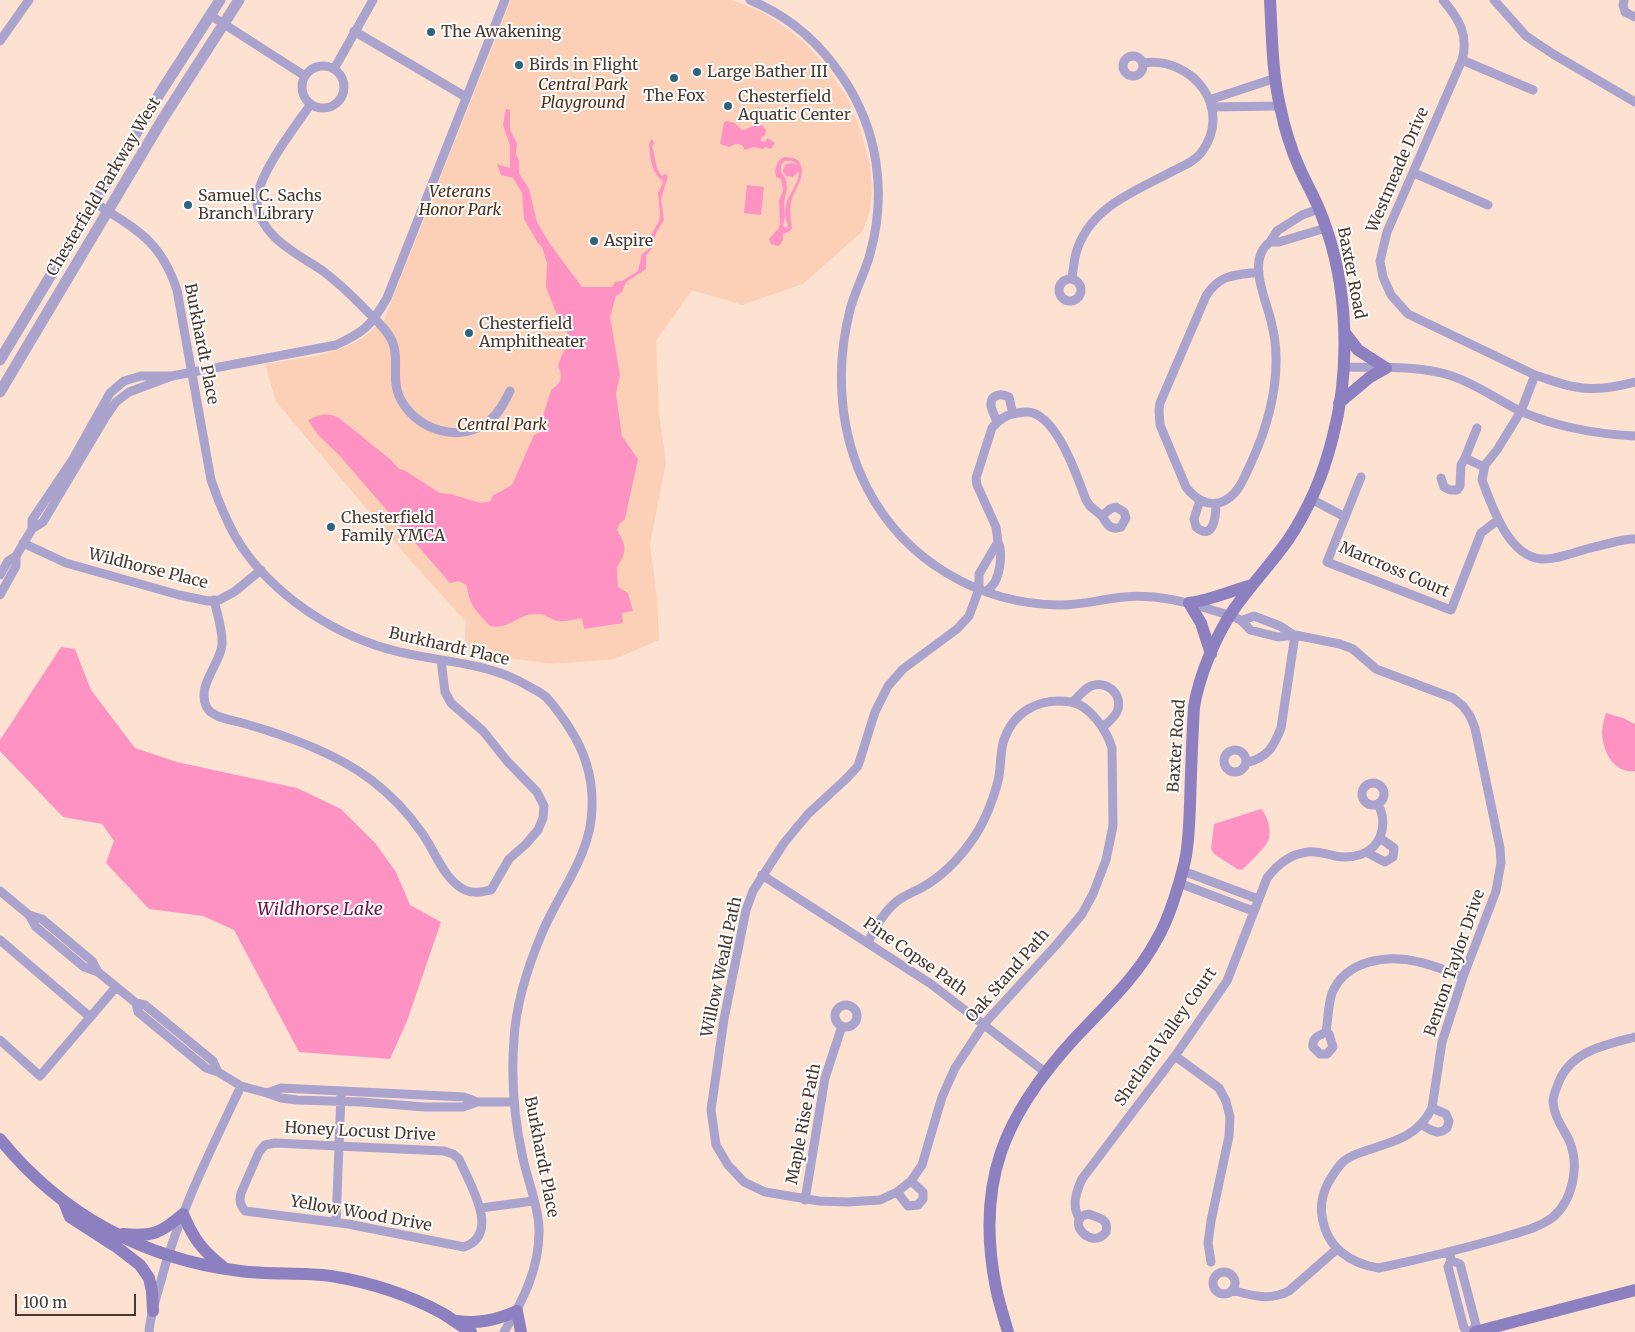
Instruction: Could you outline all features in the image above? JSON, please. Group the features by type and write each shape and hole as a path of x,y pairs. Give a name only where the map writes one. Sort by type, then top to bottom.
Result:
{"main road":[{"name":"Baxter Road","path":"1008,1332 996,1289 991,1257 989,1218 995,1171 1010,1128 1045,1072 1136,972 1164,927 1181,877 1188,834 1194,707 1198,686 1230,615 1287,541 1311,499 1334,434 1343,367 1345,333 1338,276 1331,242 1319,209 1298,165 1280,106 1270,0"},
{"path":"1339,403 1370,377 1386,368 1358,350 1345,333"},
{"path":"1211,654 1201,623 1189,603 1207,601 1224,593 1252,585"},
{"path":"0,1139 28,1170 64,1202 113,1233 168,1255 224,1268 257,1272 330,1276 367,1284 406,1297 441,1313 470,1332"},
{"path":"64,1202 70,1217 118,1248 140,1265 149,1278 153,1311"},
{"path":"113,1233 141,1235 156,1233 170,1226 183,1214 191,1233 207,1254 224,1268"},
{"path":"1475,1332 1635,1290"},
{"path":"452,1320 469,1323 483,1322 498,1319 517,1311 521,1332"}],"street":[{"path":"0,41 29,0"},
{"name":"Chesterfield Parkway West","path":"0,360 162,90 220,0"},
{"name":"Chesterfield Parkway West","path":"0,392 162,120 239,0"},
{"path":"334,69 373,0"},
{"path":"0,595 16,566 16,556 32,529 32,520 73,459 110,392 124,381 141,376 172,376 336,346 358,335 374,319 387,298 505,0"},
{"name":"Benton Taylor Drive","path":"750,0 769,8 799,28 837,69 856,98 875,153 878,184 875,233 870,255 850,309 840,380 847,437 863,480 876,506 893,528 931,563 950,576 999,597 1019,602 1063,605 1128,596 1189,603 1243,620 1250,630 1278,637 1295,635 1346,646 1376,669 1452,698 1463,706 1470,716 1478,740 1500,848 1500,876 1463,977 1442,1042 1432,1108 1422,1125 1414,1132 1396,1141 1353,1155 1344,1161 1324,1190 1321,1210 1324,1228 1336,1249 1348,1258 1368,1267 1379,1268 1450,1256 1540,1225 1552,1218 1560,1210 1567,1197 1574,1172 1569,1141 1561,1126 1553,1101 1560,1077 1578,1058 1587,1052 1600,1046 1635,1037"},
{"name":"Westmeade Drive","path":"1443,0 1463,30 1465,47 1462,60 1382,247 1380,261 1383,277 1391,295 1408,314 1535,375 1585,389 1635,382"},
{"path":"1494,0 1526,36 1635,102"},
{"path":"1624,0 1625,12 1635,17"},
{"path":"210,15 305,76"},
{"path":"354,31 466,97"},
{"path":"1462,60 1533,90"},
{"path":"1072,279 1076,252 1101,213 1114,202 1191,162 1206,145 1211,130 1210,103 1199,82 1183,70 1156,62 1143,63"},
{"path":"321,66 334,69 343,79 343,94 340,100 328,108 321,108 312,104 304,96 302,89 305,76 315,67 321,66"},
{"path":"1210,103 1276,78"},
{"path":"1210,103 1280,106"},
{"path":"312,104 277,154 262,181 257,202 259,214 264,225 290,250 324,272 347,291 388,333 393,342 396,357 394,382 406,409 419,421 434,429 451,433 479,428 491,419 503,405 510,391"},
{"path":"1414,173 1488,205"},
{"name":"Burkhardt Place","path":"95,203 150,241 165,260 177,290 211,480 220,507 236,537 268,578 312,614 343,632 376,646 407,655 485,668 516,679 544,696 560,713 579,742 590,774 592,807 586,843 576,868 560,895 542,933 530,964 521,998 514,1038 513,1102 522,1156 539,1228 536,1256 529,1285 517,1311 504,1332"},
{"path":"1259,272 1232,275 1212,286 1202,303 1160,403 1160,425 1186,487 1191,494 1200,500 1216,504 1233,496 1239,487 1260,444 1272,406 1275,387 1275,338 1259,272 1260,259 1277,231 1302,215 1319,209"},
{"path":"1270,242 1279,242 1326,228"},
{"path":"1343,367 1418,368 1449,375 1477,386 1521,411 1566,427 1604,434 1635,436"},
{"path":"1535,375 1521,411 1484,467 1482,480 1498,520 1518,549 1525,554 1541,559 1635,539"},
{"path":"997,421 991,406 992,399 996,395 1003,394 1008,398 1013,414"},
{"path":"998,542 979,574 983,590 994,582 998,574 1001,553 996,527 977,485 976,478 992,428 997,421 1013,414 1031,412 1048,422 1063,445 1086,500 1102,516"},
{"path":"1441,478 1444,487 1450,490 1457,490 1460,486 1461,465 1477,428"},
{"path":"1465,458 1484,467"},
{"name":"Marcross Court","path":"1361,477 1327,562 1451,610 1481,533 1498,520"},
{"name":"Marcross Court","path":"1311,499 1345,517"},
{"path":"1200,500 1194,519 1196,527 1203,530 1213,526 1216,518 1216,504"},
{"name":"Wildhorse Place","path":"23,543 66,563 179,595 208,601 234,592 261,570"},
{"path":"0,575 8,561 16,556"},
{"name":"Willow Weald Path","path":"805,1200 765,1192 744,1182 728,1165 716,1145 712,1110 724,1019 746,910 753,891 762,875 784,843 808,814 858,766 878,704 888,686 903,668 958,629 969,616 983,590"},
{"path":"214,600 222,645 205,691 206,705 210,711 218,716 257,727 304,744 345,763 370,779 404,809 423,833 445,871 458,885 474,893 491,890 509,860 538,830 543,818 544,806 537,792 483,731 451,703 445,692 441,660"},
{"name":"Benton Taylor Drive","path":"1243,620 1254,616 1280,626 1295,635"},
{"path":"1246,763 1261,758 1269,752 1276,742 1281,728 1295,635"},
{"path":"868,942 886,912 898,900 922,888 955,862 983,823 999,779 1003,745 1014,721 1024,711 1036,705 1073,702 1093,685 1104,685 1115,693 1119,702 1116,715 1102,727"},
{"name":"Oak Stand Path","path":"805,1200 819,1202 865,1202 880,1200 897,1192 911,1181 924,1160 942,1097 955,1068 984,1024 1057,944 1082,914 1093,894 1106,860 1112,826 1112,748 1102,727 1091,713 1073,702"},
{"path":"1378,804 1382,813 1383,826 1380,838 1368,853 1384,862 1393,857 1394,848 1380,838"},
{"name":"Shetland Valley Court","path":"1080,1219 1076,1213 1075,1202 1082,1179 1175,1056 1227,981 1267,878 1275,868 1295,855 1309,852 1350,857 1368,853"},
{"name":"Pine Copse Path","path":"762,875 931,984 1045,1072"},
{"path":"1181,877 1258,899"},
{"path":"1181,877 1253,911"},
{"path":"0,891 29,915 36,927 84,968 98,972 136,1003 138,1012 206,1068 218,1072 241,1086 281,1098 297,1100 463,1107 477,1102 513,1102"},
{"path":"0,940 90,1017"},
{"path":"1326,1032 1332,995 1339,981 1348,971 1363,962 1403,960 1418,962 1463,977"},
{"path":"0,1040 40,1076 116,987"},
{"name":"Maple Rise Path","path":"805,1200 825,1078 842,1026"},
{"path":"1175,1056 1218,1088 1226,1101 1230,1117 1229,1136 1208,1243 1214,1267 1213,1281 1216,1291 1223,1294 1232,1290 1263,1298 1281,1295 1289,1291 1336,1249"},
{"path":"149,1332 168,1255 183,1214 194,1186 241,1086"},
{"path":"268,1093 281,1088 464,1097 477,1102"},
{"path":"336,1222 341,1091"},
{"path":"1422,1125 1437,1132 1447,1128 1449,1121 1446,1114 1432,1108"},
{"name":"Honey Locust Drive","path":"240,1205 241,1193 259,1152 265,1145 275,1143 444,1151 453,1154 459,1159 481,1208"},
{"path":"897,1192 908,1206 918,1205 923,1199 923,1192 911,1181"},
{"path":"481,1208 533,1201"},
{"name":"Yellow Wood Drive","path":"240,1205 245,1211 336,1222 464,1247 478,1239 482,1230 481,1208"},
{"path":"1450,1256 1460,1264 1476,1325 1470,1332"},
{"path":"1214,1267 1232,1275 1235,1281 1232,1290"}],"green space":[{"name":"Central Park","path":"511,0 732,0 762,12 805,43 827,68 848,99 860,129 870,165 872,189 870,210 863,231 803,284 742,305 692,290 656,341 659,413 666,462 650,545 657,598 659,640 615,659 554,664 506,658 464,648 466,622 409,559 276,402 265,364 310,357 343,348 373,330 384,320"}],"water":[{"path":"506,109 510,110 510,130 517,143 516,154 519,161 519,173 529,189 537,222 550,244 582,287 612,287 615,282 622,281 638,271 642,254 651,247 652,233 659,221 660,214 658,193 663,183 655,173 652,164 649,144 651,140 654,143 652,147 659,173 662,176 665,174 668,176 661,199 664,220 656,233 653,247 646,256 646,269 626,282 622,292 616,296 610,317 620,375 616,394 622,436 638,459 625,519 620,523 617,530 624,544 623,557 617,567 618,587 628,593 633,611 622,613 623,623 584,629 582,618 558,621 544,615 535,614 523,616 503,626 490,626 472,604 466,585 459,581 450,583 338,454 318,435 308,420 324,414 339,418 391,460 399,469 404,470 440,493 481,503 491,501 492,496 512,485 534,435 547,429 547,423 542,419 551,390 560,380 561,373 558,366 562,354 567,347 568,336 566,327 558,318 546,287 547,263 542,247 524,219 522,193 513,178 501,175 497,164 510,168 510,145 503,125"},
{"path":"724,122 735,123 742,130 762,125 766,130 761,141 764,142 768,138 775,143 771,149 754,147 745,150 740,144 729,147 720,144"},
{"path":"784,157 794,158 799,161 802,172 791,203 792,228 783,234 783,240 777,246 771,244 769,239 780,224 779,201 783,190 781,179 776,177 775,171 777,163","holes":["785,161 792,161 797,164 790,163 785,165 783,171 786,176 793,177 798,172 799,174 786,203 785,209 788,226 786,228 783,226 787,188 786,179 781,172 781,165"]},
{"path":"747,185 764,187 761,215 744,213"},
{"name":"Wildhorse Lake","path":"61,647 75,649 91,690 135,748 177,762 297,788 341,809 376,844 396,872 410,905 441,922 407,1021 390,1059 299,1052 234,930 203,916 149,909 106,863 114,841 102,824 63,817 0,751 0,740"},
{"path":"1606,713 1635,724 1635,771 1621,769 1607,754 1602,733"},
{"path":"1261,809 1269,825 1269,839 1262,850 1242,870 1237,869 1214,854 1211,849 1214,824"}],"place":[{"name":"The Awakening","path":"431,32"},
{"name":"Birds in Flight","path":"519,65"},
{"name":"Large Bather III","path":"697,72"},
{"name":"The Fox","path":"674,78"},
{"name":"Chesterfield Aquatic Center","path":"728,106"},
{"name":"Samuel C. Sachs Branch Library","path":"188,205"},
{"name":"Aspire","path":"594,241"},
{"name":"Chesterfield Amphitheater","path":"469,333"},
{"name":"Chesterfield Family YMCA","path":"331,527"}],"park label":[{"name":"Central Park Playground","path":"583,94"},
{"name":"Veterans Honor Park","path":"460,201"}]}
